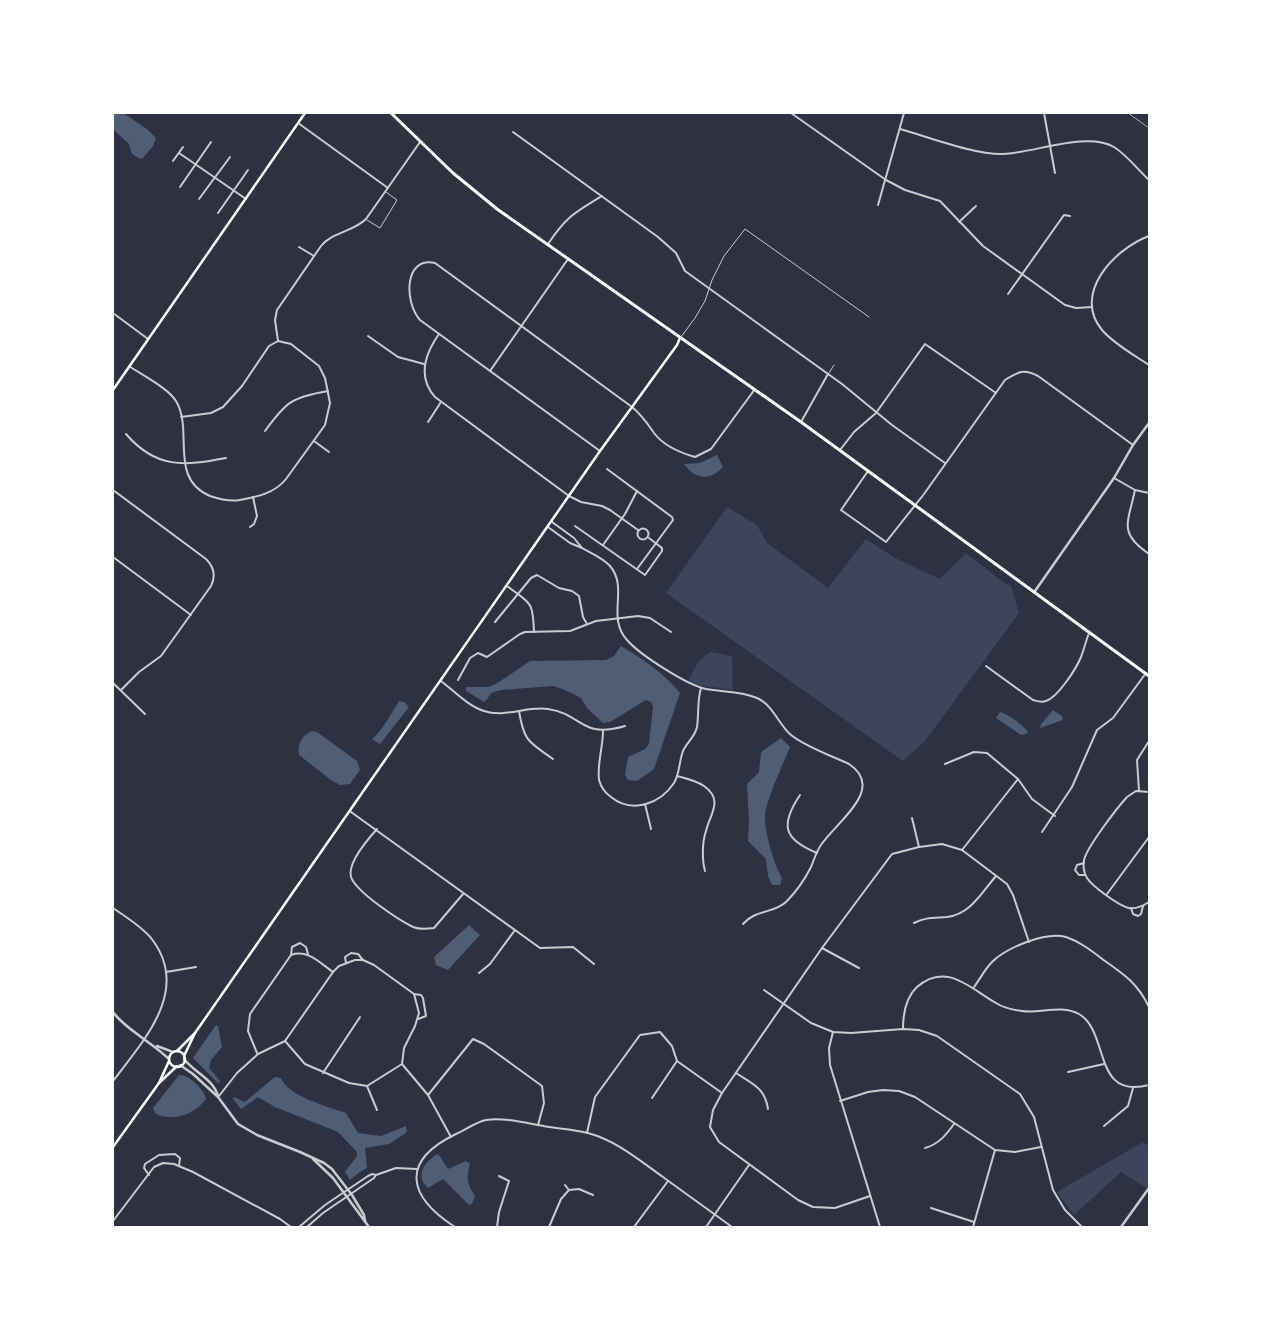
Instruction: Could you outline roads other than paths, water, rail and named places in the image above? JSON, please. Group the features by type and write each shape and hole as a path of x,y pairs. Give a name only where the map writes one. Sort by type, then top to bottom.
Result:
{"main road":[{"path":"113,390 305,113"},
{"path":"393,114 453,173 492,206 569,258 680,338 801,422 1147,674"},
{"path":"159,1083 173,1052 177,1051 195,1033 351,812 381,764 552,522 600,451 677,345 680,338"},
{"path":"113,1147 159,1083 169,1072 179,1066 195,1033"},
{"path":"177,1051 184,1058"},
{"path":"169,1060 172,1064 179,1066"}],"street":[{"path":"791,113 886,180 905,190 940,201 983,246 1067,306 1076,308 1092,307"},
{"path":"878,205 904,113"},
{"path":"1044,113 1055,173"},
{"path":"298,123 388,188"},
{"path":"900,129 975,151 1002,154 1080,141 1096,140 1106,143 1123,153 1149,180"},
{"path":"513,132 658,238 676,253 685,271 828,374 876,413 946,463"},
{"path":"180,188 211,142"},
{"path":"278,341 275,320 277,310 314,256 328,238 359,226 366,219 420,142"},
{"path":"173,161 183,147"},
{"path":"179,153 246,199"},
{"path":"199,200 230,157"},
{"path":"218,213 248,170"},
{"path":"548,244 561,224 568,217 602,196"},
{"path":"959,222 976,206"},
{"path":"1008,294 1064,215 1070,216"},
{"path":"1149,236 1128,247 1103,272 1093,290 1092,307 1103,331 1149,365"},
{"path":"299,247 314,256"},
{"path":"490,372 569,258"},
{"path":"600,451 490,372 417,316 411,306 409,295 411,279 418,267 427,261 435,263 632,407 643,416 655,434 681,453 695,457 711,449 755,390"},
{"path":"113,313 148,339"},
{"path":"439,334 430,348 424,364 425,377 433,396 569,496 581,502 602,506 638,530 642,528 650,533 648,538"},
{"path":"368,336 398,357 424,364"},
{"path":"130,366 172,396 177,404 181,417 186,463 190,480 195,486 206,494 229,500 253,497 268,493 281,485 325,425 330,403 324,374 317,363 288,342 278,341 269,346 242,386 223,407 211,413 181,417"},
{"path":"840,450 854,432 876,413 926,344 996,393"},
{"path":"868,470 841,508 842,512 886,542 915,505 1006,380 1016,373 1028,371 1038,376 1133,445"},
{"path":"801,422 828,374"},
{"path":"265,431 288,403 313,393 328,391"},
{"path":"428,422 441,402"},
{"path":"1034,591 1114,478 1133,445 1149,423"},
{"path":"126,434 133,441 160,460 172,463 186,463 226,458"},
{"path":"314,441 329,452"},
{"path":"607,469 672,517 673,520 637,569"},
{"path":"1114,478 1135,490 1149,493"},
{"path":"113,490 204,557 213,570 213,583 161,656 139,672 120,690"},
{"path":"1135,490 1127,530 1132,540 1149,554"},
{"path":"602,545 622,518 637,491"},
{"path":"250,527 254,524 257,516 253,497"},
{"path":"552,522 574,538 582,548"},
{"path":"575,526 645,575 662,551 662,548 648,538 645,540 637,535 638,530"},
{"path":"548,527 570,543 582,548 608,565 617,578 617,618 622,633 631,644 681,680 701,688 752,696 762,700 792,736 848,764 859,773 862,781 859,799 848,816 824,840 806,874 785,903 756,913 743,924"},
{"path":"113,557 191,615"},
{"path":"495,622 531,578 539,575 559,588 572,592 578,596 583,617 587,624"},
{"path":"507,586 532,608 534,632"},
{"path":"458,680 470,658 476,653 487,657 520,634 570,631 596,621 644,616 655,620 671,632"},
{"path":"986,666 1033,700 1045,702 1053,697 1079,661 1090,632"},
{"path":"1042,832 1055,816 1072,787 1097,730 1113,718 1147,674"},
{"path":"441,680 472,704 484,711 500,714 538,708 554,710 582,725 603,731 625,726"},
{"path":"113,683 145,714"},
{"path":"603,731 599,773 602,787 610,797 624,805 645,804 664,795 677,776 683,751 696,732 698,701 701,688"},
{"path":"519,712 525,736 533,745 553,759"},
{"path":"1139,791 1137,760 1149,741"},
{"path":"945,764 974,752 987,753 1018,779 1032,799 1055,816"},
{"path":"677,776 702,785 709,792 714,802 714,812 705,832 703,863 705,871"},
{"path":"962,850 1018,779"},
{"path":"1149,792 1139,791 1132,793 1124,800 1089,850 1084,863 1085,875 1093,884 1122,905 1137,908 1149,902"},
{"path":"800,795 789,814 789,832 798,844 817,853"},
{"path":"645,804 651,829"},
{"path":"351,812 377,829 540,948 573,947 594,964"},
{"path":"912,818 919,847"},
{"path":"377,829 362,847 351,869 352,877 369,899 413,927 423,930 437,926 463,893"},
{"path":"1107,894 1149,837"},
{"path":"870,1196 835,1208 813,1207 798,1200 719,1142 710,1127 713,1110 722,1093 822,948 892,854 919,847 942,844 962,850 1007,884 1014,895 1029,942"},
{"path":"1084,863 1077,865 1075,870 1079,875 1085,875"},
{"path":"914,923 922,918 949,917 961,912 973,905 996,876"},
{"path":"1131,908 1133,914 1138,916 1141,914 1143,906"},
{"path":"113,908 139,927 151,939 160,955 166,972 165,1000 153,1027 113,1081"},
{"path":"479,973 490,964 515,930"},
{"path":"974,987 992,962 1009,950 1029,942 1054,936 1064,936 1080,942 1132,980 1142,992 1149,1007"},
{"path":"258,1054 248,1031 250,1014 291,955 292,947 300,943 306,947 308,954"},
{"path":"822,948 859,968"},
{"path":"291,955 298,952 308,954 334,972"},
{"path":"346,963 345,957 351,953 358,954 363,960 374,965 414,994 420,995 425,1005 426,1016 418,1019"},
{"path":"218,1097 237,1073 258,1054 285,1041 334,972 346,963 363,960"},
{"path":"166,972 196,967"},
{"path":"903,1029 903,1015 914,990 922,982 938,977 948,977 961,980 974,987 996,1004 1022,1012 1064,1010 1079,1014 1091,1026 1104,1064 1112,1078 1133,1088 1149,1085"},
{"path":"764,990 811,1023 833,1032 851,1033 903,1029 919,1030 937,1036 1020,1094 1034,1117 1040,1147 1053,1190 1064,1210 1082,1227"},
{"path":"414,994 420,1012 404,1048 402,1064 428,1095 451,1137"},
{"path":"113,1012 118,1019 145,1038 157,1046 173,1052"},
{"path":"323,1073 360,1017"},
{"path":"588,1133 595,1097 640,1035 660,1032 672,1046 678,1061 722,1093"},
{"path":"833,1032 829,1048 830,1065 880,1227"},
{"path":"428,1095 473,1039 484,1044 542,1086 544,1103 538,1125"},
{"path":"285,1041 305,1064 349,1083 367,1086 402,1064"},
{"path":"157,1046 169,1060"},
{"path":"184,1058 210,1082 216,1090 218,1097"},
{"path":"652,1098 678,1061"},
{"path":"1068,1072 1104,1064"},
{"path":"179,1066 193,1074 218,1097 238,1124 257,1135 324,1163 332,1169 348,1189 364,1215 365,1221"},
{"path":"736,1073 759,1087 766,1098 768,1109"},
{"path":"367,1086 377,1110"},
{"path":"1104,1126 1128,1106 1133,1088"},
{"path":"840,1101 868,1092 883,1090 899,1091 915,1097 994,1150 1015,1152 1040,1147"},
{"path":"454,1227 431,1206 417,1189 415,1180 417,1169 422,1158 433,1148 485,1120 512,1121 588,1133 613,1141 732,1227"},
{"path":"924,1148 934,1146 946,1135 954,1124"},
{"path":"973,1227 994,1150"},
{"path":"148,1175 144,1168 145,1164 159,1155 175,1154 180,1158 180,1166"},
{"path":"313,1158 332,1178 369,1227"},
{"path":"113,1221 154,1167 163,1163 180,1166 280,1219 291,1227"},
{"path":"706,1227 749,1164"},
{"path":"300,1227 343,1192 372,1174 376,1175 396,1168 417,1169"},
{"path":"307,1227 323,1213 374,1178 376,1175"},
{"path":"497,1227 499,1212 509,1181 499,1176"},
{"path":"634,1227 668,1181"},
{"path":"565,1185 568,1190"},
{"path":"1121,1227 1149,1188"},
{"path":"549,1227 560,1199 568,1190 580,1189 592,1195"},
{"path":"931,1208 974,1222"}],"lane":[{"path":"366,219 380,228 398,200 386,191"},
{"path":"680,338 695,318 705,301 709,288 724,256 745,229 869,317"},
{"path":"828,374 834,365"}],"railway":[{"path":"1128,113 1149,128"}]}
